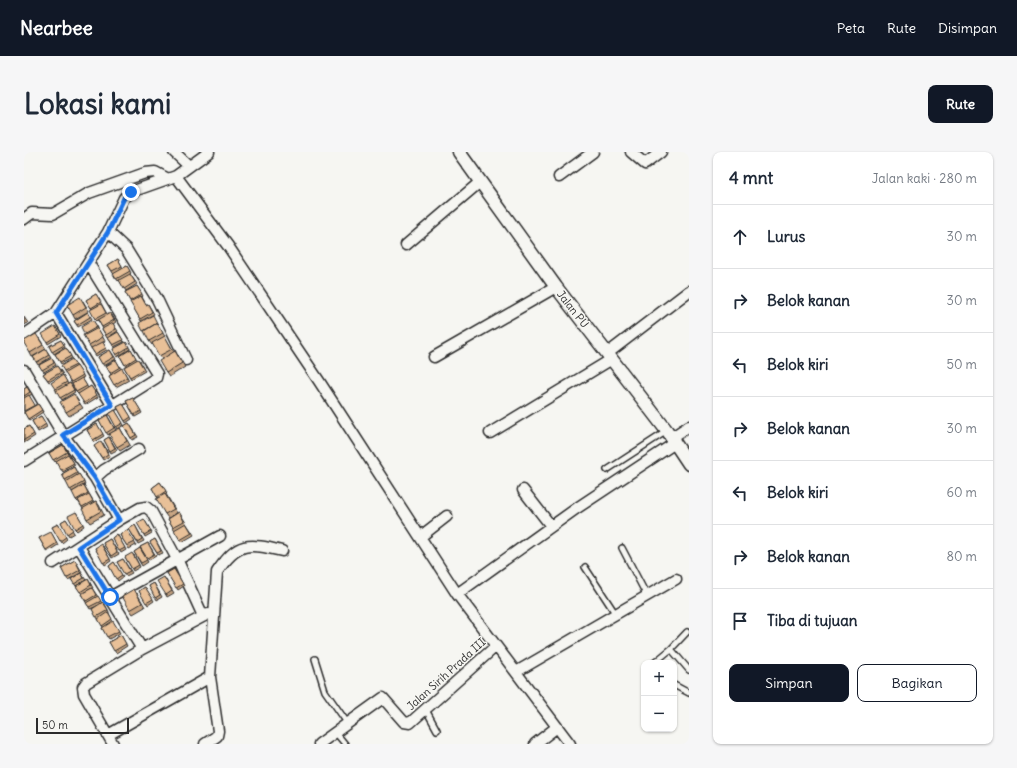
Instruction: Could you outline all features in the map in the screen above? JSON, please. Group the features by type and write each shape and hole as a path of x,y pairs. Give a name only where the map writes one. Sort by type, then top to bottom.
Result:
{"street":[{"path":"174,152 189,166"},
{"path":"24,335 56,313 89,264 108,232 124,198 131,192 172,177 209,152"},
{"name":"Jalan PU","path":"458,152 556,287 671,437 689,464"},
{"path":"559,177 593,152"},
{"path":"631,152 645,164 661,152"},
{"path":"27,214 53,214 89,193 146,173 155,172 172,177 228,246 319,381 457,594 570,744"},
{"path":"406,245 480,182"},
{"path":"108,232 126,249 157,299 186,360"},
{"path":"24,461 63,435 156,378 157,374 89,264"},
{"path":"434,357 556,287"},
{"path":"490,433 610,356 689,292"},
{"path":"56,313 112,405"},
{"path":"24,370 63,435 95,478 119,520"},
{"path":"457,594 671,437 689,426"},
{"path":"95,478 104,470 139,449"},
{"path":"523,490 551,526"},
{"path":"53,563 119,520 140,508 146,507 152,511 177,559 203,616"},
{"path":"420,537 447,516"},
{"path":"110,597 220,536"},
{"path":"204,744 217,736 218,731 210,677 217,572 242,546 255,544 282,551"},
{"path":"79,547 142,649"},
{"path":"516,672 615,613 676,579"},
{"path":"210,677 110,740 84,694 83,688 86,683 142,649 214,611"},
{"name":"Jalan Sirih Prada III","path":"319,744 383,698 404,722 410,723 496,646"},
{"path":"535,744 557,727"}],"lane":[{"path":"607,470 671,437"},
{"path":"622,548 647,596"},
{"path":"585,567 615,613"},
{"path":"658,660 671,649 687,632"},
{"path":"671,649 689,670"},
{"path":"314,659 325,691 348,724"},
{"path":"677,687 689,693"},
{"path":"426,710 437,730"},
{"path":"336,733 345,744"}],"building":[{"path":"118,259 122,266 112,271 108,265"},
{"path":"127,266 130,271 116,279 113,274"},
{"path":"130,274 135,282 124,289 119,280"},
{"path":"137,286 142,294 130,301 125,292"},
{"path":"96,294 101,302 91,308 86,300"},
{"path":"141,296 146,305 148,304 152,312 140,319 130,302"},
{"path":"80,297 86,307 73,315 67,305"},
{"path":"101,304 106,313 95,319 90,310"},
{"path":"88,312 90,317 77,325 74,321"},
{"path":"110,313 114,320 102,327 98,320"},
{"path":"153,315 157,323 143,331 139,323"},
{"path":"93,320 98,328 85,335 81,327"},
{"path":"113,323 116,329 106,335 102,329"},
{"path":"157,323 163,333 149,341 144,331"},
{"path":"55,326 60,334 47,342 42,334"},
{"path":"97,327 103,337 89,345 83,335"},
{"path":"118,332 123,340 113,345 108,338"},
{"path":"36,334 43,345 30,353 24,341"},
{"path":"165,336 172,349 159,356 152,343"},
{"path":"61,340 64,345 52,352 49,346"},
{"path":"103,342 106,348 95,354 91,348"},
{"path":"126,342 129,347 116,355 113,349"},
{"path":"66,348 71,356 60,362 55,354"},
{"path":"46,349 49,355 37,362 33,357"},
{"path":"131,349 136,358 125,365 120,356"},
{"path":"110,350 114,357 102,364 98,357"},
{"path":"175,351 182,363 166,373 159,361"},
{"path":"52,358 54,363 42,370 39,365"},
{"path":"72,359 76,365 64,371 61,366"},
{"path":"138,359 144,369 130,377 124,367"},
{"path":"116,360 120,367 110,373 106,366"},
{"path":"57,366 61,372 48,380 43,374"},
{"path":"77,366 83,375 71,382 65,373"},
{"path":"122,368 127,377 114,385 109,376"},
{"path":"63,375 67,382 55,389 51,383"},
{"path":"82,378 87,386 76,392 72,384"},
{"path":"70,383 74,390 60,398 56,391"},
{"path":"91,386 97,395 84,403 78,394"},
{"path":"27,387 30,392 24,396 24,389"},
{"path":"74,394 80,404 66,412 60,402"},
{"path":"29,395 35,405 24,411 24,398"},
{"path":"133,398 141,411 134,415 126,401"},
{"path":"38,404 42,410 28,419 24,412"},
{"path":"123,404 131,417 125,421 117,407"},
{"path":"115,410 123,423 116,427 109,414"},
{"path":"107,415 114,428 106,433 99,420"},
{"path":"41,416 46,424 37,430 32,421"},
{"path":"129,423 136,435 131,438 124,426"},
{"path":"97,424 103,434 93,440 87,430"},
{"path":"29,426 34,434 24,440 24,429"},
{"path":"120,428 127,441 117,447 109,434"},
{"path":"109,437 115,448 110,451 104,440"},
{"path":"101,441 108,454 102,458 94,446"},
{"path":"63,445 67,452 53,460 49,453"},
{"path":"68,454 74,463 61,470 56,461"},
{"path":"74,467 77,473 65,480 62,474"},
{"path":"79,474 84,482 70,490 66,482"},
{"path":"160,482 166,491 157,497 152,488"},
{"path":"84,485 88,493 76,500 72,492"},
{"path":"89,494 93,501 82,507 78,500"},
{"path":"165,494 174,509 165,514 156,499"},
{"path":"96,501 101,511 87,519 82,509"},
{"path":"76,512 83,524 75,529 68,516"},
{"path":"179,512 184,521 173,527 168,519"},
{"path":"66,519 73,530 67,534 61,522"},
{"path":"144,519 151,531 144,535 137,523"},
{"path":"186,523 192,533 180,540 174,530"},
{"path":"58,524 66,537 60,541 52,527"},
{"path":"135,525 142,539 137,542 129,529"},
{"path":"127,530 135,542 127,546 120,535"},
{"path":"51,532 57,543 46,550 39,538"},
{"path":"117,534 125,548 119,551 112,538"},
{"path":"110,539 117,552 111,556 103,543"},
{"path":"155,539 161,551 157,553 150,542"},
{"path":"148,543 154,554 147,558 140,547"},
{"path":"101,544 110,559 103,563 95,548"},
{"path":"140,548 147,560 141,563 134,552"},
{"path":"132,553 139,565 132,569 125,557"},
{"path":"123,559 130,571 124,574 117,562"},
{"path":"75,560 80,570 66,578 61,568"},
{"path":"114,562 122,575 116,579 109,566"},
{"path":"174,569 183,584 176,588 167,573"},
{"path":"81,573 84,578 74,584 71,579"},
{"path":"164,577 172,591 166,595 157,581"},
{"path":"88,579 91,585 80,592 76,586"},
{"path":"154,583 160,595 155,598 149,586"},
{"path":"145,587 153,599 146,603 139,591"},
{"path":"92,588 96,595 86,601 81,594"},
{"path":"134,589 142,603 130,610 122,596"},
{"path":"98,596 101,601 89,607 86,603"},
{"path":"103,602 108,610 96,617 92,609"},
{"path":"108,612 112,619 102,626 98,619"},
{"path":"113,621 119,631 107,637 102,628"},
{"path":"121,635 126,644 114,651 109,642"}],"route":[{"path":"110,597 79,547 119,520 95,478 63,435 112,405 56,313 89,264 108,232 118,207 124,198 131,192"}]}
